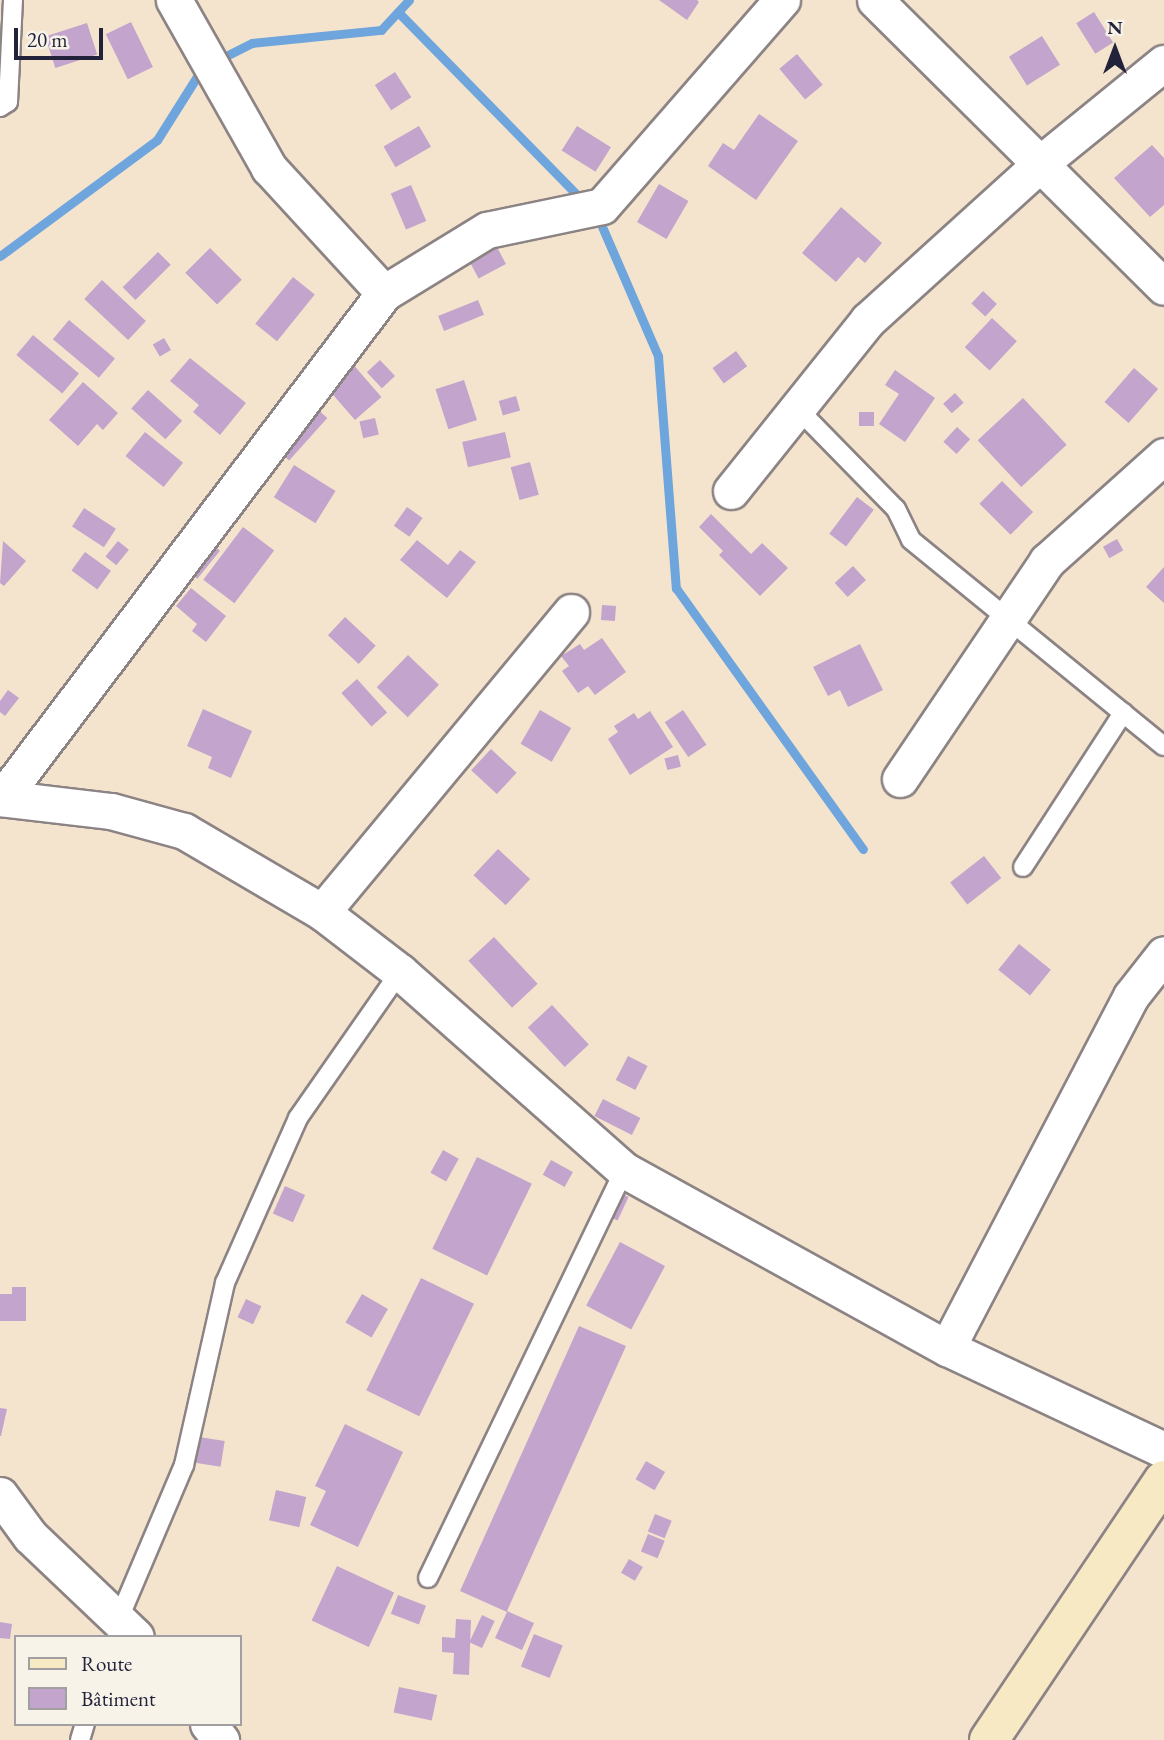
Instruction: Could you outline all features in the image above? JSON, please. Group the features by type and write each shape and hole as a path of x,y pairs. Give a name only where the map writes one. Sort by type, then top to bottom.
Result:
{"street":[{"path":"174,0 207,63 270,169 384,293"},
{"path":"1,798 384,293 486,230 602,206 782,0"},
{"path":"875,0 1042,162 1164,287"},
{"path":"731,491 868,320 1042,162 1164,63"},
{"path":"900,779 1047,561 1164,456"},
{"path":"322,912 571,612"},
{"path":"1,798 111,811 184,831 322,912 400,972 624,1170 947,1348 1164,1450"},
{"path":"947,1348 1131,996 1164,954"},
{"path":"989,1740 1164,1480"},
{"path":"0,1495 15,1534 123,1630"},
{"path":"210,1726 221,1740"}],"lane":[{"path":"0,107 8,102 13,0"},
{"path":"797,408 896,509 911,540 1164,747"},
{"path":"1023,867 1124,713"},
{"path":"123,1630 184,1465 225,1283 298,1118 400,972"},
{"path":"428,1578 624,1170"}],"building":[{"path":"659,0 697,0 699,2 687,20"},
{"path":"1094,12 1113,43 1095,54 1076,23"},
{"path":"131,22 153,67 128,79 106,34"},
{"path":"87,23 97,54 55,68 45,37"},
{"path":"1042,36 1060,65 1027,86 1009,57"},
{"path":"797,54 823,85 805,99 779,69"},
{"path":"395,72 411,97 391,110 375,85"},
{"path":"759,114 798,141 756,200 708,166 723,143 734,150"},
{"path":"419,126 431,147 395,167 383,146"},
{"path":"577,126 611,147 596,172 562,151"},
{"path":"1152,145 1164,158 1164,205 1150,217 1114,178"},
{"path":"659,184 688,201 666,239 637,222"},
{"path":"411,185 426,221 406,229 391,194"},
{"path":"841,207 882,243 865,263 858,257 836,282 802,253"},
{"path":"490,234 506,264 479,279 463,249"},
{"path":"210,248 242,280 217,305 185,273"},
{"path":"158,252 171,265 135,300 123,287"},
{"path":"293,277 315,295 277,341 255,324"},
{"path":"102,280 146,321 128,340 84,299"},
{"path":"983,291 997,304 985,316 971,303"},
{"path":"478,300 484,315 444,331 438,316"},
{"path":"992,318 1017,341 990,370 965,347"},
{"path":"69,320 115,359 99,378 53,339"},
{"path":"33,335 79,374 62,393 16,355"},
{"path":"164,338 171,350 160,357 153,344"},
{"path":"736,351 747,366 724,383 713,368"},
{"path":"344,354 381,397 355,420 318,377"},
{"path":"190,358 246,403 220,435 193,412 199,405 170,381"},
{"path":"380,360 395,376 382,388 367,372"},
{"path":"1134,368 1158,389 1129,423 1104,402"},
{"path":"895,370 935,398 905,442 879,424 899,394 885,385"},
{"path":"464,380 477,420 448,429 435,389"},
{"path":"83,382 118,413 103,430 97,424 78,446 49,420"},
{"path":"148,390 182,421 165,439 131,409"},
{"path":"955,393 964,403 952,413 943,404"},
{"path":"516,396 520,410 503,415 499,401"},
{"path":"305,398 327,418 289,460 267,440"},
{"path":"1023,398 1067,445 1021,487 978,440"},
{"path":"859,412 874,412 874,426 859,426"},
{"path":"375,418 379,435 363,438 359,422"},
{"path":"957,427 970,439 957,454 943,442"},
{"path":"145,432 183,463 164,487 125,456"},
{"path":"505,432 511,457 468,467 462,442"},
{"path":"530,462 539,495 519,500 511,467"},
{"path":"294,465 336,491 315,523 274,497"},
{"path":"1002,481 1033,512 1010,535 979,504"},
{"path":"857,497 874,510 846,546 829,534"},
{"path":"407,507 423,518 409,537 394,526"},
{"path":"84,508 116,529 104,547 72,526"},
{"path":"711,514 751,554 762,543 788,568 760,596 719,555 723,551 699,527"},
{"path":"243,527 274,550 234,603 203,580"},
{"path":"192,528 220,551 197,579 169,556"},
{"path":"1117,539 1123,550 1109,558 1103,547"},
{"path":"417,540 448,565 460,550 476,562 447,598 400,560"},
{"path":"3,541 26,561 4,586 0,583"},
{"path":"118,541 129,550 116,565 105,557"},
{"path":"85,552 111,571 97,589 71,571"},
{"path":"853,566 866,580 848,597 835,583"},
{"path":"1164,567 1164,603 1146,587"},
{"path":"191,588 226,616 206,642 192,631 197,624 176,606"},
{"path":"602,605 616,606 615,621 601,620"},
{"path":"345,617 376,646 359,664 328,635"},
{"path":"602,638 626,672 595,695 588,686 578,693 562,671 569,666 561,656 580,644 584,650"},
{"path":"860,644 883,690 848,707 840,690 828,696 813,667"},
{"path":"408,655 439,685 408,717 377,687"},
{"path":"357,679 387,712 372,726 341,693"},
{"path":"8,690 19,698 5,716 0,712 0,701"},
{"path":"203,709 252,731 231,778 208,768 212,757 187,746"},
{"path":"540,710 571,728 552,762 520,744"},
{"path":"683,710 706,745 688,757 665,722"},
{"path":"650,711 673,747 630,775 608,739 618,732 614,726 634,713 638,719"},
{"path":"491,749 517,773 497,794 471,770"},
{"path":"678,755 681,767 667,770 664,758"},
{"path":"498,849 530,879 506,905 473,875"},
{"path":"984,856 1001,878 967,905 950,882"},
{"path":"494,937 538,984 512,1008 468,961"},
{"path":"1019,944 1051,970 1030,995 998,970"},
{"path":"552,1005 589,1044 565,1067 528,1028"},
{"path":"628,1056 648,1066 635,1090 616,1080"},
{"path":"603,1099 640,1118 632,1135 594,1116"},
{"path":"443,1150 459,1159 446,1181 430,1173"},
{"path":"477,1157 532,1184 487,1275 432,1249"},
{"path":"551,1160 573,1172 565,1187 543,1175"},
{"path":"285,1186 305,1195 293,1222 273,1213"},
{"path":"605,1186 629,1197 618,1221 594,1210"},
{"path":"620,1242 665,1266 631,1330 586,1306"},
{"path":"421,1278 474,1304 419,1416 366,1390"},
{"path":"12,1287 26,1287 26,1321 0,1321 0,1294 12,1294"},
{"path":"362,1294 388,1309 371,1338 345,1323"},
{"path":"246,1299 261,1306 253,1324 238,1317"},
{"path":"579,1326 626,1346 507,1611 534,1623 522,1650 495,1638 507,1612 460,1591"},
{"path":"0,1408 7,1409 1,1436 0,1436"},
{"path":"345,1424 403,1452 358,1547 310,1525 326,1491 315,1486"},
{"path":"199,1437 225,1441 221,1467 195,1463"},
{"path":"646,1461 665,1472 655,1490 636,1479"},
{"path":"276,1490 306,1497 299,1527 269,1520"},
{"path":"655,1514 672,1521 665,1538 648,1532"},
{"path":"648,1534 665,1541 658,1558 641,1552"},
{"path":"629,1559 643,1567 635,1581 621,1573"},
{"path":"337,1566 394,1593 369,1647 312,1620"},
{"path":"398,1595 426,1606 419,1624 391,1614"},
{"path":"482,1615 495,1621 482,1648 469,1642"},
{"path":"456,1619 471,1620 469,1675 453,1674 454,1653 442,1652 442,1637 455,1638"},
{"path":"0,1622 12,1624 10,1639 0,1638"},
{"path":"534,1634 563,1646 550,1678 521,1666"},
{"path":"399,1687 437,1695 432,1721 394,1712"}],"waterway":[{"path":"216,61 252,43 381,30 409,0"},
{"path":"398,12 584,202"},
{"path":"0,256 157,140 203,67"},
{"path":"597,215 658,356 676,588 863,849"}]}
